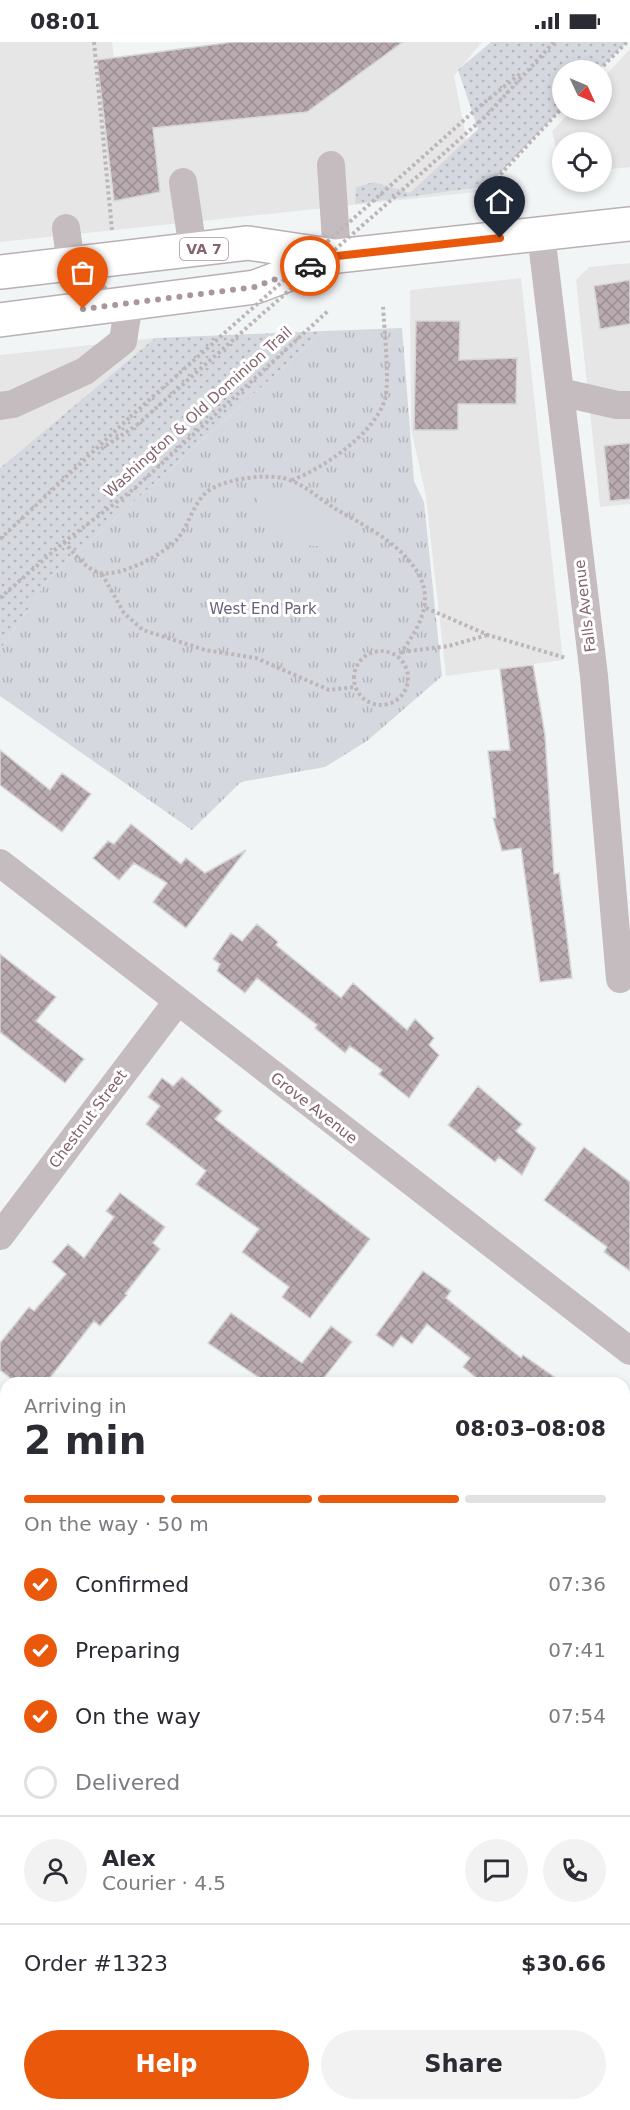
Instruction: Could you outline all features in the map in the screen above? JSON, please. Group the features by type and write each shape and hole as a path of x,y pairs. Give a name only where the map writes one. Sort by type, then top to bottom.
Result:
{"main road":[{"name":"VA 7","path":"0,272 248,243 337,256 630,224"},
{"name":"VA 7","path":"0,320 255,287 337,256"}],"street":[{"path":"331,165 337,256"},
{"path":"183,182 194,250"},
{"path":"0,406 13,404 85,371 123,341 117,305 71,264 66,228"},
{"name":"Falls Avenue","path":"541,234 592,665 620,852 620,979"},
{"path":"560,392 617,405 630,405"},
{"name":"Grove Avenue","path":"0,863 630,1351"},
{"name":"Chestnut Street","path":"0,1236 177,1002"}],"path":[{"path":"94,42 112,234"},
{"path":"0,539 130,417 555,42"},
{"path":"610,60 627,42"},
{"path":"93,454 137,425 487,116 528,68"},
{"path":"484,192 552,119"},
{"path":"292,480 339,455 372,420 384,401 386,381 383,306"},
{"name":"Washington & Old Dominion Trail","path":"0,598 64,542 135,488 328,310"},
{"path":"102,573 150,559 166,549 178,539 192,513 209,490 254,478 271,477 292,480 369,529 407,558 421,579 426,591 426,608 418,628 398,657"},
{"path":"64,542 88,566 102,573 124,613 143,630 206,650 256,658 329,690 355,687"},
{"path":"426,608 488,635 592,665"},
{"path":"402,652 449,646 488,635"},
{"path":"384,651 398,657 408,675 408,684 399,699 383,706 365,701 355,687 355,669 366,655 384,651"}],"shaded area":[{"path":"0,42 112,42 114,58 252,42 482,42 454,76 477,192 0,242"},
{"path":"630,49 630,167 612,169 612,132 552,131 562,120 612,120 612,68"},
{"path":"630,263 630,504 600,507 576,280 589,267"},
{"path":"521,278 563,660 446,676 426,497 411,428 410,290"},
{"path":"155,338 0,468 0,355"}],"green space":[{"path":"491,42 627,42 609,60 552,60 552,119 488,186 355,204 356,187 374,182 410,193 478,129 458,70"},
{"name":"West End Park","path":"402,328 414,481 424,502 442,676 367,741 325,767 241,782 192,830 0,696 0,650 50,577 324,331"},
{"path":"324,331 50,577 0,650 0,468 155,338"},
{"path":"267,489 308,501 325,513 339,531 333,544 310,546 300,543 272,525 257,507 258,494"}],"building":[{"path":"233,42 403,42 307,112 153,128 160,192 114,201 97,60"},
{"path":"630,280 630,324 600,329 594,286"},
{"path":"416,321 460,321 459,360 517,358 516,404 458,404 458,430 414,430"},
{"path":"630,443 630,499 610,501 604,446"},
{"path":"533,665 545,735 554,874 559,873 572,978 540,982 521,848 502,851 493,818 496,818 488,751 510,750 500,669"},
{"path":"0,750 50,790 62,773 91,794 62,832 0,785"},
{"path":"131,824 181,864 186,858 205,873 246,850 186,928 153,902 167,883 134,863 119,880 93,858 108,841 114,844"},
{"path":"257,924 278,942 276,945 341,998 353,983 407,1030 415,1019 434,1038 429,1045 439,1055 409,1098 379,1074 382,1070 350,1046 345,1053 315,1028 317,1025 257,978 245,993 217,971 220,964 213,959 231,933 242,941"},
{"path":"0,954 56,997 36,1021 84,1059 65,1083 0,1032"},
{"path":"182,1077 222,1111 215,1119 370,1239 310,1318 282,1297 289,1287 242,1252 259,1229 196,1184 206,1171 146,1124 160,1106 148,1097 162,1078 173,1086"},
{"path":"478,1086 522,1124 516,1131 536,1148 522,1175 499,1157 495,1162 448,1125"},
{"path":"584,1147 630,1182 630,1271 604,1252 607,1247 544,1200"},
{"path":"120,1193 165,1227 153,1243 160,1249 125,1294 127,1295 100,1326 94,1321 51,1377 9,1377 0,1370 0,1343 29,1307 34,1311 66,1274 52,1262 68,1244 84,1258 114,1217 106,1211"},
{"path":"423,1271 451,1291 446,1298 521,1358 523,1355 554,1377 476,1377 463,1367 470,1358 427,1324 412,1344 401,1336 393,1347 376,1335"},
{"path":"231,1313 302,1363 331,1326 352,1342 325,1377 258,1377 208,1343"}],"way so far":[{"path":"83,309 255,287 310,266"}],"route":[{"path":"310,266 337,256 500,238"}]}
